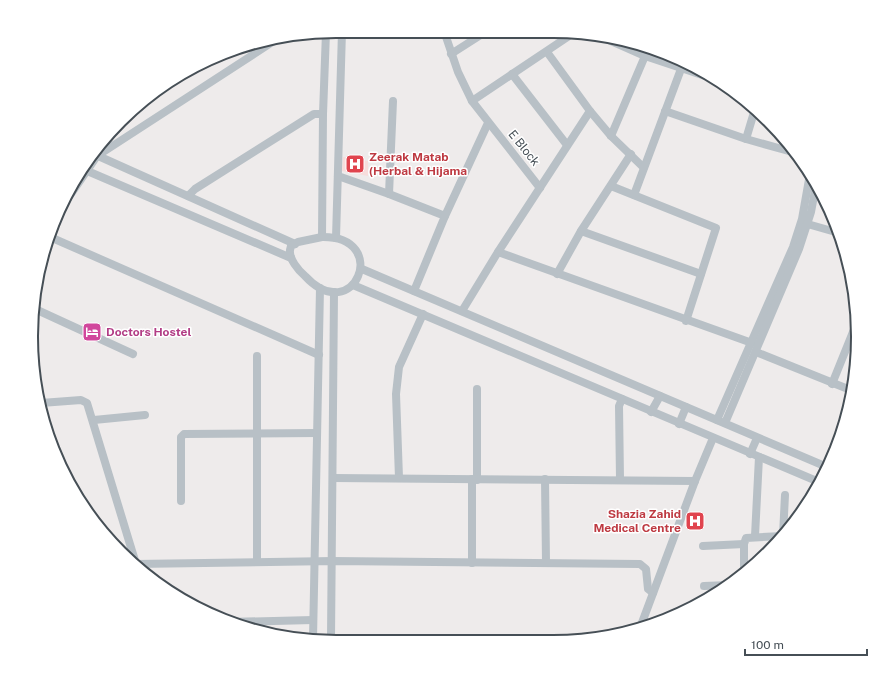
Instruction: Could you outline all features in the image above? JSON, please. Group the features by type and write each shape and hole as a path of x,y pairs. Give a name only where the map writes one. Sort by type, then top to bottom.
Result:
{"street":[{"path":"336,238 342,38"},
{"name":"E Block","path":"446,38 451,54 472,101 540,188"},
{"path":"451,54 476,38"},
{"path":"322,237 323,114 326,39"},
{"path":"472,101 566,39"},
{"path":"103,152 265,47"},
{"path":"624,47 645,56 690,72"},
{"path":"547,52 590,111 611,136 643,167"},
{"path":"611,136 645,56"},
{"path":"634,195 643,167 681,69"},
{"path":"512,74 567,145"},
{"path":"389,194 393,101"},
{"path":"462,312 498,252 590,111"},
{"path":"665,111 746,139 785,150"},
{"path":"188,196 195,189 314,114 323,114"},
{"path":"746,139 753,116"},
{"path":"414,291 445,216 488,123"},
{"path":"557,274 581,231 631,154"},
{"path":"98,157 295,244"},
{"path":"88,171 291,258"},
{"path":"338,176 445,216"},
{"path":"721,421 756,352 799,250 809,184"},
{"path":"610,186 716,228 686,321"},
{"path":"721,421 752,343 804,223 814,192"},
{"path":"804,223 831,231"},
{"path":"581,231 701,274"},
{"path":"322,237 336,238 344,241 355,251 360,261 362,269 359,277 353,285 345,290 334,292 320,288 303,275 291,258 290,250 295,244 322,237"},
{"path":"55,239 319,355"},
{"path":"498,252 686,321 752,343"},
{"path":"362,269 822,465"},
{"path":"353,285 814,480"},
{"path":"313,634 320,288"},
{"path":"331,635 333,561 334,292"},
{"path":"40,312 133,354"},
{"path":"399,478 396,394 399,367 423,314"},
{"path":"832,384 851,337"},
{"path":"756,352 846,389"},
{"path":"257,356 257,562"},
{"path":"472,563 477,389"},
{"path":"651,412 660,396"},
{"path":"620,479 619,406 622,399"},
{"path":"46,403 81,400 87,403 94,420 133,555"},
{"path":"679,424 686,407"},
{"path":"94,420 145,415"},
{"path":"181,501 181,437 184,434 317,433"},
{"path":"643,621 695,481 713,438"},
{"path":"750,454 757,438"},
{"path":"756,536 758,457"},
{"path":"333,478 474,480 620,479 695,481"},
{"path":"545,479 546,562"},
{"path":"783,525 786,495"},
{"path":"744,565 744,544 746,538 756,536 774,536"},
{"path":"703,546 744,544"},
{"path":"144,564 333,561 640,564 646,570 648,589 653,593"},
{"path":"704,586 717,585"},
{"path":"249,622 313,620"}],"shaded area":[{"name":"Zeerak Matab (Herbal & Hijama","path":"343,157 368,161 368,176 342,171"}],"place":[{"name":"Zeerak Matab (Herbal & Hijama","path":"355,164"},
{"name":"Doctors Hostel","path":"92,332"},
{"name":"Shazia Zahid Medical Centre","path":"695,521"}]}
